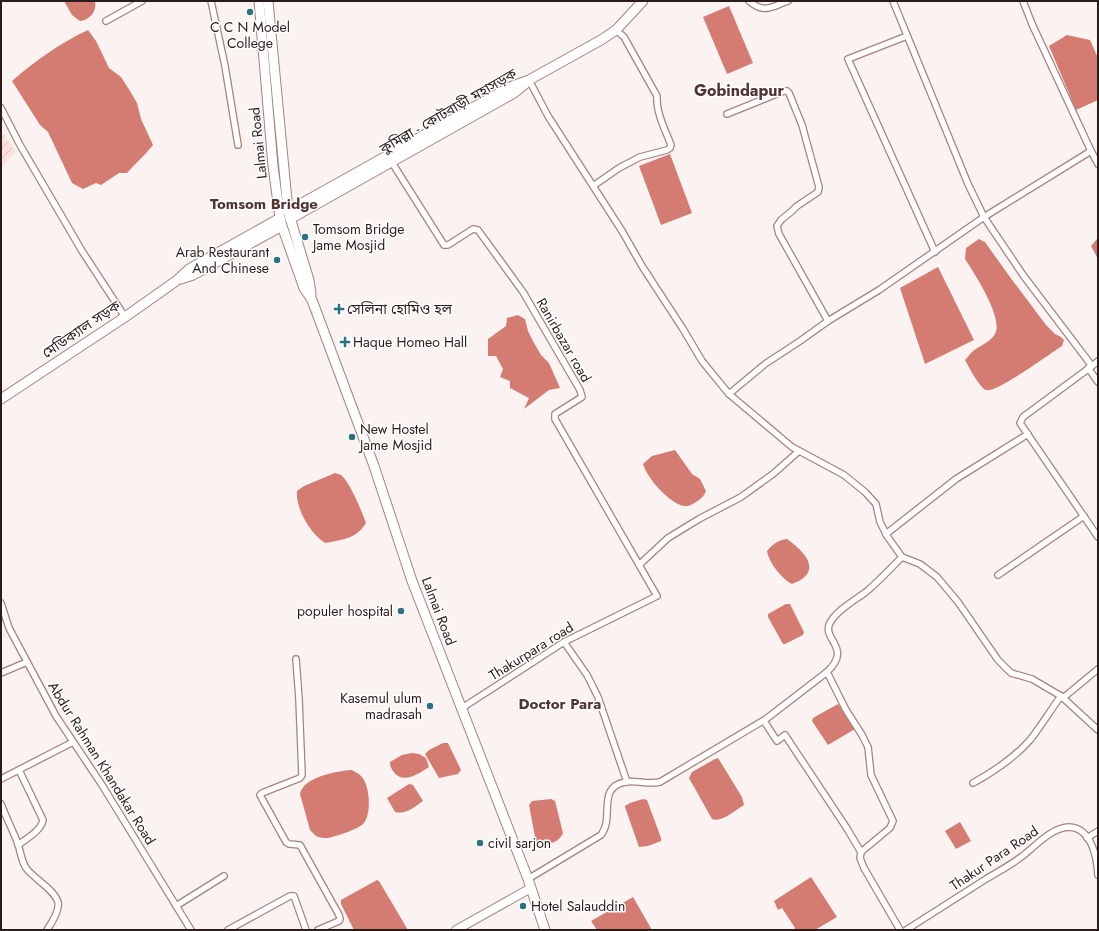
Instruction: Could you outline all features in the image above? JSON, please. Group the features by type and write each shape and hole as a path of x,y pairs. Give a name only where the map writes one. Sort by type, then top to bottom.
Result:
{"main road":[{"name":"Lalmai Road","path":"259,1 273,166 281,222 302,282 312,300 374,466 412,581 530,884 545,930"},
{"name":"Lalmai Road","path":"268,1 289,215 309,280 312,300"},
{"name":"কুমিল্লা - কোটবাড়ী মহাসড়ক","path":"289,215 401,152 510,87 529,80 601,40 616,30 642,1"},
{"path":"261,35 272,34"},
{"name":"কুমিল্লা - কোটবাড়ী মহাসড়ক","path":"289,215 391,161 401,152"},
{"name":"মেডিক্যাল সড়ক","path":"1,399 125,317 176,281 189,268 237,246 281,222"}],"street":[{"path":"106,21 142,1"},
{"path":"211,1 225,66 238,145"},
{"path":"749,1 762,9 772,8 788,1"},
{"path":"893,1 968,184 984,217 1023,275 1090,367 1098,382"},
{"path":"1023,1 1032,24 1098,164"},
{"path":"593,186 619,168 640,157 670,148 660,117 657,96 624,37 616,30"},
{"path":"907,36 848,59 935,252"},
{"path":"529,80 548,116 702,361 728,394 762,424 792,447 844,475 865,492 876,504 880,522 886,534 902,557 920,564 937,577 958,602 998,660 1011,673 1032,679 1062,697 1098,730"},
{"path":"727,114 784,91 789,93 802,125 819,187 818,192 797,206 781,220 777,226 778,234 828,320"},
{"path":"1,108 20,145 82,251 125,317"},
{"path":"728,394 765,364 828,320 879,290 984,217 1091,151"},
{"name":"Ranirbazar road","path":"391,161 444,245 448,245 473,229 478,230 523,292 580,390 582,397 555,414 555,419 657,596"},
{"path":"1098,361 1022,417 1020,423 1098,537"},
{"path":"886,534 956,479 1028,434"},
{"path":"639,565 668,538 699,519 741,497 773,474 799,451"},
{"path":"998,575 1084,516"},
{"path":"456,930 530,884 601,835 607,824 607,801 610,792 615,785 626,782 652,784 660,782 764,721 827,672 835,663 838,650 829,631 829,626 832,620 854,599 866,592 902,557"},
{"name":"Thakurpara road","path":"462,708 564,642 657,596"},
{"name":"Abdur Rahman Khandakar Road","path":"1,604 3,618 56,716 102,784 191,930"},
{"path":"564,642 587,675 598,696 626,782"},
{"path":"296,659 302,775 300,778 260,795 286,842 289,844 300,845 339,915 339,921 318,930"},
{"path":"1,673 27,662"},
{"path":"972,783 1006,762 1029,740 1062,697 1098,668"},
{"path":"827,672 846,710 868,747 871,775 894,821 890,828 861,852"},
{"path":"764,721 777,740 785,735 846,827 861,852 860,858 864,868 900,930"},
{"path":"1,779 73,742"},
{"path":"18,770 43,820 39,829 18,845"},
{"path":"1,804 18,845 20,856 27,870 53,894 57,901 57,910 46,930"},
{"name":"Thakur Para Road","path":"906,930 1023,856 1045,837 1056,831 1068,827 1078,830 1087,838"},
{"path":"1098,831 1087,838 1096,855 1098,875"},
{"path":"176,906 224,876"},
{"path":"228,930 290,896 294,896 306,930"}],"shaded area":[{"path":"64,1 95,1 95,8 90,17 80,21 72,15"},
{"path":"729,6 753,63 727,74 703,17"},
{"path":"88,30 96,41 109,68 121,77 137,103 141,119 153,145 127,173 119,173 101,185 96,183 83,189 72,183 48,132 40,125 12,81 48,53"},
{"path":"1067,35 1090,40 1098,58 1098,100 1076,110 1049,46"},
{"path":"1,130 16,152 1,168"},
{"path":"670,154 692,213 661,225 639,166"},
{"path":"1098,238 1098,259 1091,246"},
{"path":"979,239 985,242 1046,325 1064,340 1062,346 1011,380 991,390 986,390 983,388 977,381 965,360 970,354 993,337 997,327 992,307 987,296 965,259 966,248"},
{"path":"938,267 974,340 925,364 900,288"},
{"path":"518,315 525,319 528,331 534,343 541,355 549,363 560,388 549,390 524,409 529,398 510,388 510,381 500,377 503,369 496,356 488,356 488,339 506,326 507,318"},
{"path":"675,450 692,474 700,479 706,491 699,500 687,506 678,504 665,495 649,476 643,464 652,456"},
{"path":"335,473 341,475 348,484 366,523 358,532 349,538 326,543 310,528 301,513 297,498 297,491 304,486"},
{"path":"787,539 805,556 809,568 807,574 802,579 792,584 776,570 770,561 767,551 771,546 781,540"},
{"path":"786,604 790,604 804,632 803,635 783,644 768,617 768,614"},
{"path":"838,704 855,729 828,745 812,721 813,718"},
{"path":"443,743 448,743 461,770 458,774 439,778 425,754 429,750"},
{"path":"412,753 419,754 426,758 429,767 411,777 406,778 397,775 390,766 390,762 402,755"},
{"path":"718,758 742,797 744,805 724,818 716,820 712,819 689,778 692,772"},
{"path":"352,770 361,776 367,787 369,808 366,820 360,826 341,834 328,838 320,838 316,836 310,830 300,794 302,788 307,783 322,776"},
{"path":"409,784 413,785 423,801 406,811 399,813 395,812 387,798"},
{"path":"551,799 555,801 563,833 559,839 553,843 538,844 536,842 529,805 532,801"},
{"path":"643,799 647,800 661,841 648,846 639,847 625,806"},
{"path":"960,822 971,841 956,849 945,831"},
{"path":"811,877 837,917 815,930 794,930 795,928 782,908 778,910 774,901"},
{"path":"377,880 408,930 354,930 341,904 341,900"},
{"path":"633,897 652,930 597,930 591,921"}],"place":[{"name":"C C N Model College","path":"250,12"},
{"name":"Tomsom Bridge Jame Mosjid","path":"305,237"},
{"name":"Arab Restaurant And Chinese","path":"277,260"},
{"name":"সেলিনা হোমিও হল","path":"339,309"},
{"name":"Haque Homeo Hall","path":"345,342"},
{"name":"New Hostel Jame Mosjid","path":"352,437"},
{"name":"populer hospital","path":"401,611"},
{"name":"Kasemul ulum madrasah","path":"430,706"},
{"name":"civil sarjon","path":"480,843"},
{"name":"Hotel Salauddin","path":"523,906"}],"district":[{"name":"Gobindapur","path":"739,90"},
{"name":"Tomsom Bridge","path":"264,204"},
{"name":"Doctor Para","path":"560,704"}]}
